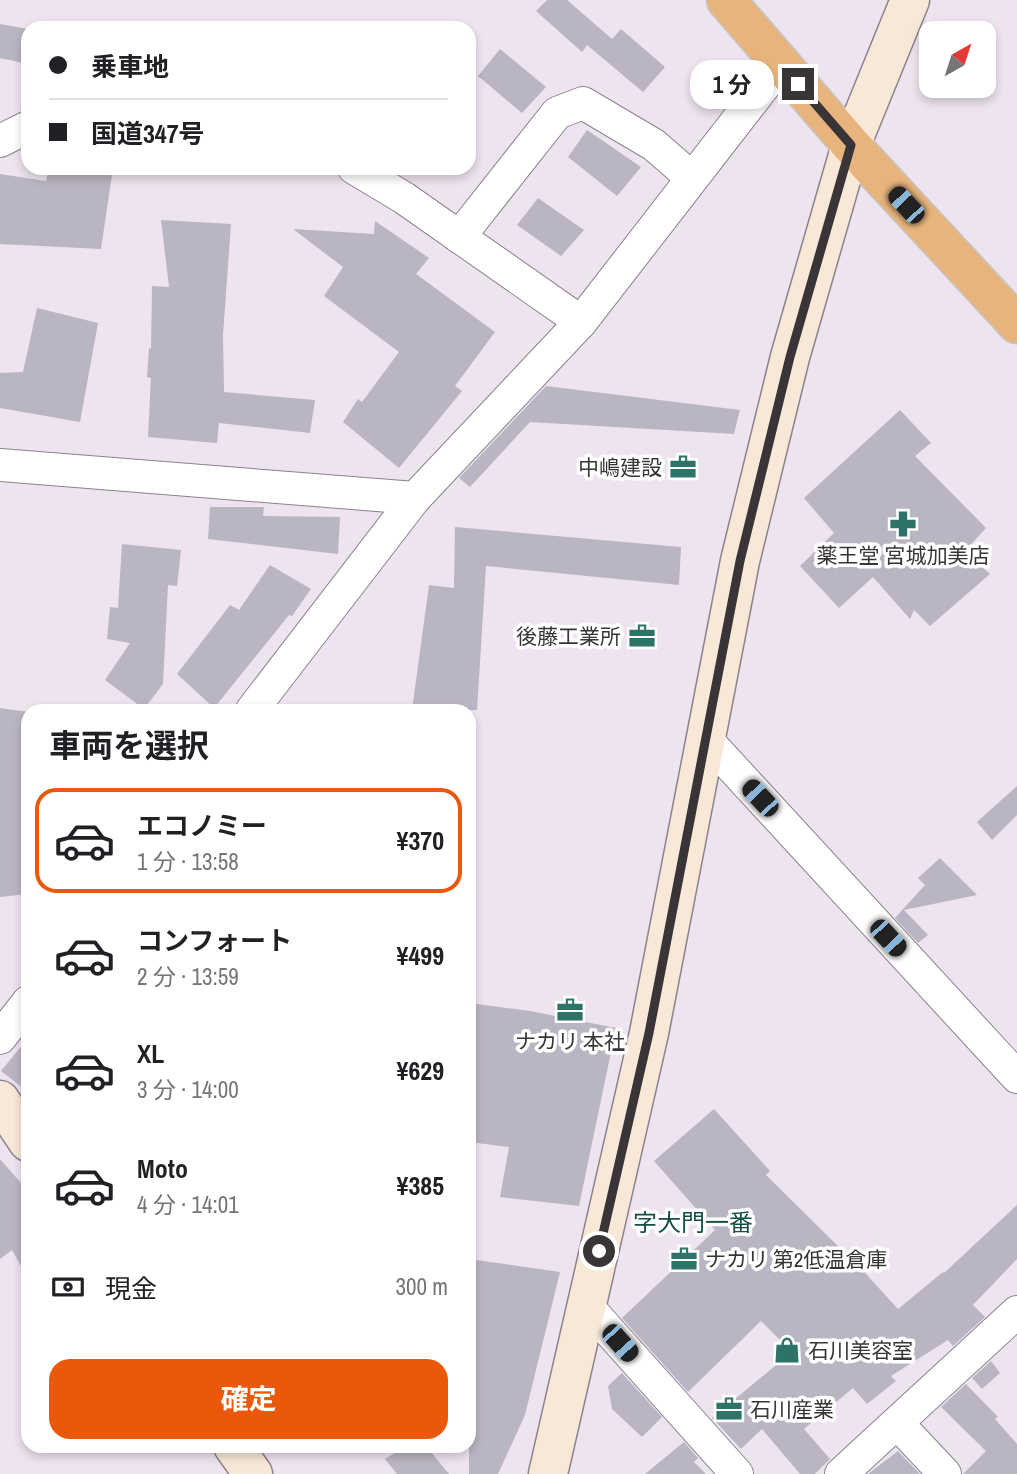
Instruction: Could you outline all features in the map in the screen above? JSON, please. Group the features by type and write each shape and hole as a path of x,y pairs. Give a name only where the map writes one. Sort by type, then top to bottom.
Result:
{"highway":[{"path":"726,0 851,145 1017,324"}],"street":[{"path":"548,1474 649,1033 743,547 790,357 851,145 910,0"},
{"path":"257,704 415,498 581,322 781,64"},
{"path":"459,237 557,113 583,103 654,145 692,178"},
{"path":"0,141 21,130"},
{"path":"366,175 404,198 581,322"},
{"path":"0,465 415,498"},
{"path":"705,738 1017,1077"},
{"path":"0,1038 21,1011"},
{"path":"0,1100 21,1132"},
{"path":"586,1305 737,1474"},
{"path":"841,1474 1017,1312"},
{"path":"898,1424 945,1474"},
{"path":"238,1453 253,1474"}],"building":[{"path":"547,0 567,0 612,39 621,29 665,67 643,92 587,45 582,52 536,11"},
{"path":"0,24 21,28 21,62 0,58"},
{"path":"500,49 546,87 522,113 478,76"},
{"path":"587,130 641,167 617,196 568,157"},
{"path":"0,174 46,181 47,175 112,175 101,249 0,244"},
{"path":"538,198 584,230 561,256 517,225"},
{"path":"161,220 231,224 223,335 224,392 315,400 310,433 219,423 217,443 148,437 151,378 147,377 149,348 151,349 152,286 169,287"},
{"path":"375,221 429,258 416,274 495,332 455,386 462,391 399,468 343,422 358,399 362,402 399,352 324,296 343,267 293,229 374,234"},
{"path":"37,308 98,323 80,422 0,408 0,373 23,372"},
{"path":"546,386 740,410 734,434 530,422 470,487 459,478"},
{"path":"900,410 931,443 915,456 986,528 965,551 990,574 930,626 914,610 910,619 873,577 839,608 800,566 834,533 804,498"},
{"path":"210,507 264,507 263,516 340,517 338,554 208,539"},
{"path":"455,527 681,547 679,585 486,566 477,710 476,704 413,704 429,585 454,588"},
{"path":"122,544 181,550 177,586 168,585 163,684 148,704 137,704 105,680 130,643 107,639 110,607 118,608"},
{"path":"270,565 311,589 292,616 289,615 217,704 210,704 177,674 230,605 239,610"},
{"path":"0,708 21,711 21,895 0,897"},
{"path":"1017,786 1017,815 992,840 977,822"},
{"path":"940,858 977,895 904,910 928,935 918,943 895,918 925,885 918,878"},
{"path":"476,1004 530,1011 616,1028 579,1206 500,1197 509,1147 476,1143"},
{"path":"21,1047 21,1087 1,1071"},
{"path":"714,1109 770,1171 766,1175 847,1253 898,1309 944,1273 1017,1205 1017,1259 973,1305 985,1317 953,1346 948,1340 891,1376 896,1381 867,1404 853,1388 804,1429 830,1459 815,1474 800,1474 762,1429 741,1449 712,1418 792,1352 761,1321 688,1392 622,1318 715,1230 654,1161"},
{"path":"0,1159 21,1183 21,1266 12,1250 0,1259"},
{"path":"476,1260 560,1272 525,1415 498,1474 469,1474 469,1453 476,1453"},
{"path":"991,1361 1000,1373 982,1389 972,1378"},
{"path":"622,1373 662,1417 642,1437 612,1409 608,1386"},
{"path":"966,1384 998,1417 995,1419 1017,1444 1017,1474 963,1474 986,1451 941,1407"},
{"path":"684,1442 698,1458 694,1462 706,1474 645,1474"},
{"path":"898,1451 920,1474 868,1474"},
{"path":"394,1453 432,1453 449,1474 397,1474 385,1459"}],"place":[{"name":"中嶋建設","path":"683,467"},
{"name":"薬王堂 宮城加美店","path":"903,524"},
{"name":"後藤工業所","path":"642,636"},
{"name":"ナカリ 本社","path":"570,1010"},
{"name":"ナカリ 第2低温倉庫","path":"684,1259"},
{"name":"石川美容室","path":"787,1350"},
{"name":"石川産業","path":"729,1409"}],"district":[{"name":"字大門一番","path":"693,1222"}],"route":[{"path":"599,1251 649,1033 740,561 790,357 851,145 798,84"}]}
